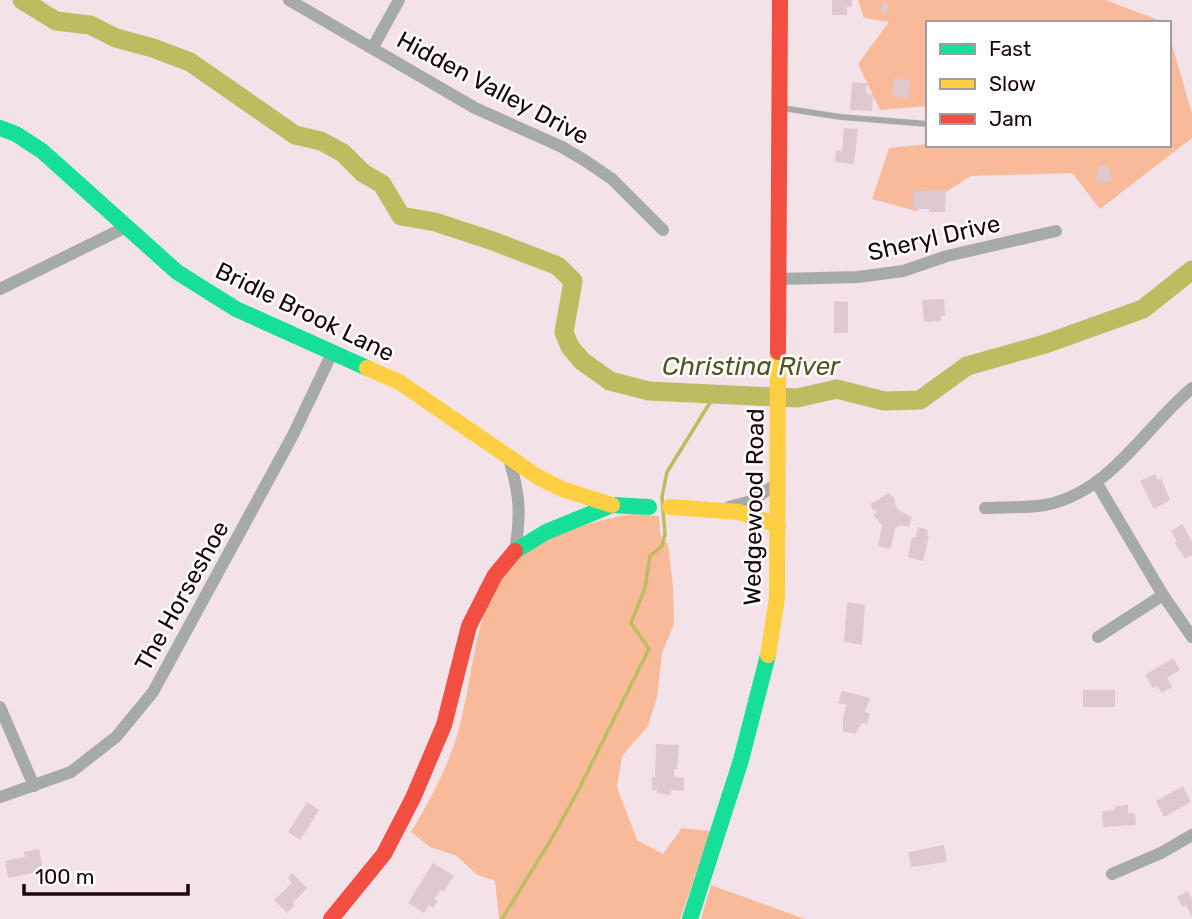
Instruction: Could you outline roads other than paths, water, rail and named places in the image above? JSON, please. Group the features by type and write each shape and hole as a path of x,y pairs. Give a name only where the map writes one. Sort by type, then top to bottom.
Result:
{"street":[{"name":"Hidden Valley Drive","path":"289,0 475,108 562,146 612,179 663,230"},
{"path":"373,47 399,0"},
{"name":"Wedgewood Road","path":"690,919 728,805 769,653 777,598 780,0"},
{"name":"Bridle Brook Lane","path":"0,128 16,134 42,151 177,272 208,292 236,309 399,382 509,459 562,489 612,505"},
{"path":"0,289 126,227"},
{"name":"Sheryl Drive","path":"779,279 858,277 903,271 947,256 1056,231"},
{"name":"The Horseshoe","path":"0,797 71,772 116,737 153,692 293,435 332,351"},
{"path":"985,508 1044,505 1069,498 1096,482 1130,454 1192,388"},
{"path":"509,459 519,491 515,551"},
{"path":"1096,482 1163,595 1192,637"},
{"path":"723,509 751,501 778,483"},
{"path":"331,919 384,854 413,799 444,725 469,626 495,575 515,551 546,532 612,505 649,507"},
{"path":"670,507 723,509 767,519 778,525"},
{"path":"1098,637 1163,595"},
{"path":"0,708 34,786"},
{"path":"1112,874 1146,861 1192,835"}],"lane":[{"path":"780,108 841,117 926,124"}],"waterway":[{"name":"Christina River","path":"22,0 56,21 90,25 116,38 190,62 295,135 321,141 343,153 363,173 382,184 401,216 435,222 558,266 573,281 564,332 570,347 582,361 610,381 649,391 797,398 837,389 884,401 920,400 967,366 1045,344 1143,309 1192,270"},
{"path":"502,919 580,787 649,649 631,623 645,588 650,556 662,546 665,534 662,497 667,472 716,393"}]}
